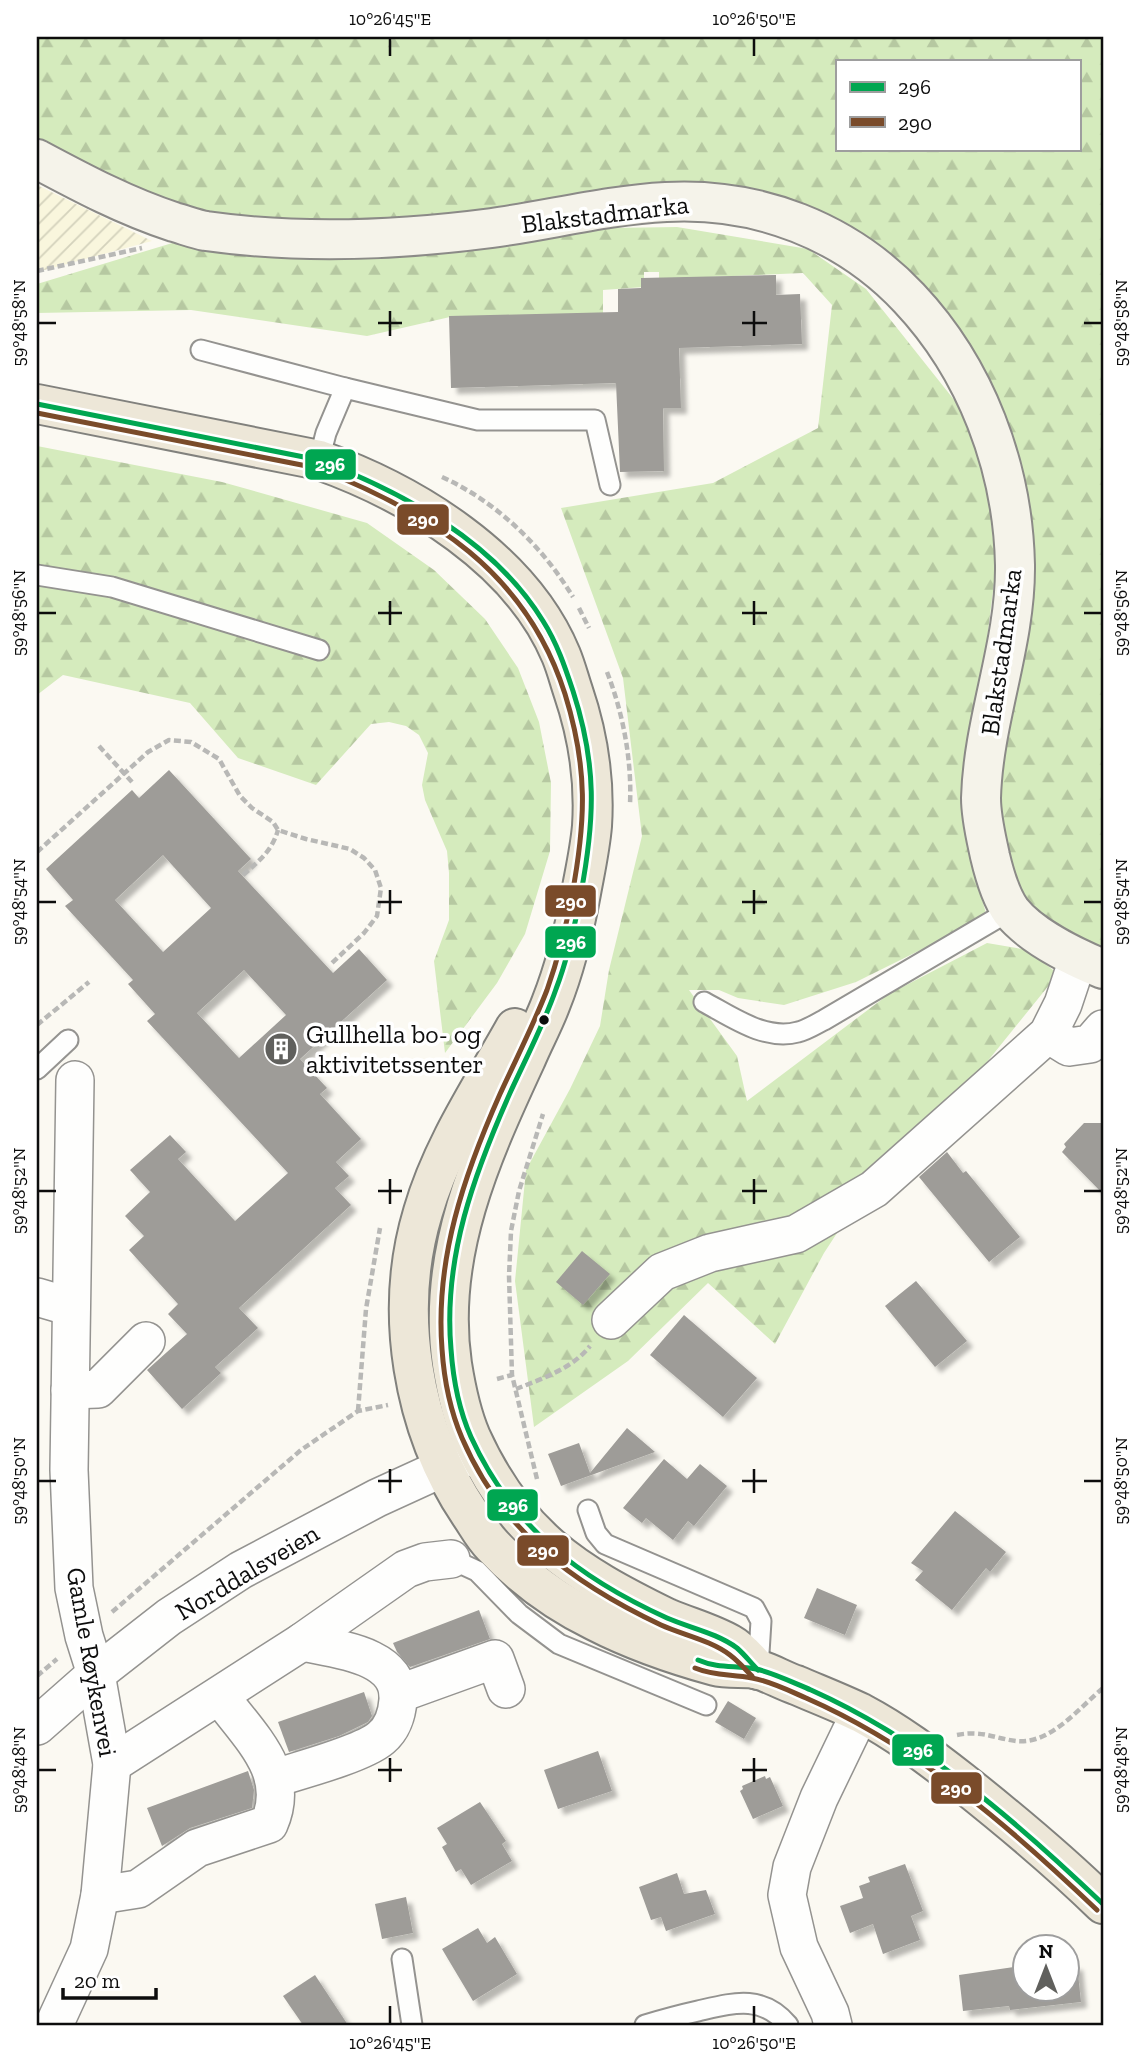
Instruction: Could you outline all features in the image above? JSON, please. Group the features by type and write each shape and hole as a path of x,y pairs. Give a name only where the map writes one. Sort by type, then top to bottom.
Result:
{"main road":[{"name":"Blakstadmarka","path":"37,159 135,209 202,230 269,237 345,240 488,228 667,202 702,202 748,208 787,218 821,231 865,258 908,296 940,334 965,373 985,417 1012,519 1015,568 1012,615 985,760 981,800 984,829 994,872 1011,911 1042,937 1091,964"},
{"path":"37,404 319,460 375,483 446,524 478,548 507,576 536,611 561,653 578,704 589,753 592,828 570,944 552,1002 487,1147 464,1207 455,1242 448,1300 448,1331 462,1413 478,1451 504,1497 519,1516 564,1560 622,1596 680,1624 733,1645 758,1670"},
{"path":"579,901 533,995 448,1149 429,1193 416,1240 410,1301 417,1391 427,1426 452,1486 489,1543 526,1579 562,1604 613,1630 719,1667 758,1670 860,1713 925,1755 994,1807 1103,1903"}],"street":[{"path":"611,1320 662,1272 710,1253 796,1234 874,1189 1048,1034 1063,1004 1091,964"},
{"path":"1048,1034 1069,1047 1090,1044 1103,1029"},
{"name":"Gamle Røykenvei","path":"54,2025 89,1949 100,1895 112,1763 96,1674 84,1636 74,1587 69,1470 70,1390 54,1302 75,1080"},
{"path":"70,1390 98,1389 146,1341"},
{"name":"Norddalsveien","path":"37,1726 96,1674 169,1617 241,1570 377,1498 478,1451"},
{"path":"112,1763 302,1642 405,1569 425,1562 451,1559"},
{"path":"275,1778 355,1751 381,1738 397,1715 398,1694 389,1672 364,1655 302,1642"},
{"path":"398,1694 495,1659 506,1689"},
{"path":"100,1895 138,1889 197,1848 269,1824 276,1806 275,1778 266,1758 220,1696"},
{"path":"832,2025 830,2013 799,1947 787,1895 792,1867 819,1798 860,1713"}],"lane":[{"path":"201,350 478,420 595,420 610,485"},
{"path":"319,460 326,433 345,388"},
{"path":"37,575 112,587 319,650"},
{"path":"704,1002 743,1023 774,1035 799,1032 1011,911"},
{"path":"37,1069 68,1040 75,1080"},
{"path":"588,1510 596,1533 605,1544 754,1608 761,1621 758,1670"},
{"path":"451,1559 477,1571 519,1614 559,1644 706,1705"},
{"path":"402,1959 412,2025"},
{"path":"645,2025 728,2004 749,2003 764,2006 778,2014 788,2025"}],"path":[{"path":"37,271 153,244"},
{"path":"430,471 468,489 504,516 528,539 564,582 590,631"},
{"path":"605,667 614,692 626,744 630,771 630,810"},
{"path":"37,852 158,744 169,740 191,742 219,760 240,796 278,830 350,849 374,870 381,888 377,916 364,933 332,962"},
{"path":"99,746 132,782"},
{"path":"243,874 274,844 278,830"},
{"path":"37,1025 89,982"},
{"path":"538,1483 512,1375 509,1276 512,1231 519,1191 546,1104"},
{"path":"516,1389 550,1376 582,1356 611,1320"},
{"path":"497,1379 512,1375"},
{"path":"37,1676 301,1450 358,1412 397,1403"},
{"path":"946,1737 974,1732 1032,1742 1050,1733 1103,1688"}],"shaded area":[{"path":"37,185 152,241 37,272"}],"green space":[{"path":"37,37 1103,37 1103,968 1048,949 989,829 1019,605 964,372 813,236 669,209 489,225 208,218 37,159"},
{"path":"677,227 808,249 866,289 955,401 985,465 996,567 979,703 966,842 987,917 856,982 784,1005 738,998 719,990 689,990 737,1056 747,1101 889,994 987,943 1028,950 1058,974 949,1109 882,1164 824,1253 775,1344 708,1283 628,1361 534,1427 515,1281 526,1170 570,1089 600,1026 609,970 642,836 623,678 561,508 713,483 818,428 832,305 803,273 659,279 659,272 644,272 644,287 603,290 603,313 450,317 367,336 191,310 37,313 37,284 202,234"},
{"path":"37,446 222,482 367,523 434,570 485,619 518,668 539,722 551,783 550,851 525,934 497,983 445,1053 434,961 449,920 449,873 447,851 425,800 422,785 428,753 419,735 406,726 389,722 371,724 316,785 238,758 190,703 63,675 37,695"}],"building":[{"path":"776,275 776,295 800,294 802,344 679,348 681,408 663,408 664,471 620,472 616,383 451,388 449,316 618,312 618,289 641,288 641,278"},
{"name":"Gullhella bo- og aktivitetssenter","path":"169,770 251,859 238,871 333,973 359,949 387,980 300,1059 327,1088 320,1094 361,1139 336,1162 349,1176 335,1188 351,1205 239,1308 258,1328 215,1367 221,1373 182,1409 147,1370 187,1334 168,1314 178,1304 129,1250 144,1236 125,1216 150,1192 130,1170 170,1135 186,1152 178,1159 235,1221 288,1173 147,1021 155,1014 128,984 133,980 65,906 73,900 46,869 132,790 139,798","holes":["163,855 211,908 163,952 115,900","244,970 286,1015 239,1058 197,1013"]},
{"path":"1084,1123 1103,1123 1103,1194 1062,1152 1066,1147 1064,1144"},
{"path":"947,1152 1020,1237 989,1262 919,1177"},
{"path":"582,1251 610,1274 583,1305 556,1282"},
{"path":"916,1281 967,1341 935,1367 885,1306"},
{"path":"684,1315 757,1378 723,1417 650,1355"},
{"path":"627,1428 655,1452 561,1486 548,1454 579,1443 590,1473"},
{"path":"664,1459 687,1479 700,1464 727,1486 694,1526 688,1521 673,1540 646,1518 642,1523 623,1508"},
{"path":"955,1511 1006,1552 990,1572 986,1568 952,1610 915,1580 923,1571 911,1563"},
{"path":"817,1588 857,1605 845,1635 804,1618"},
{"path":"479,1610 490,1639 410,1667 397,1652 393,1643"},
{"path":"364,1692 372,1716 368,1722 339,1736 289,1752 278,1722"},
{"path":"728,1701 756,1718 744,1739 715,1722"},
{"path":"598,1751 612,1791 558,1809 544,1770"},
{"path":"248,1771 254,1790 252,1808 190,1828 162,1846 147,1808"},
{"path":"765,1776 766,1779 770,1777 783,1806 753,1819 740,1791 742,1786"},
{"path":"480,1802 506,1841 502,1844 512,1861 471,1885 461,1869 456,1872 442,1847 447,1844 437,1828"},
{"path":"905,1864 923,1911 911,1916 920,1940 883,1954 873,1924 850,1933 840,1906 863,1898 859,1886 870,1882 868,1877"},
{"path":"677,1873 684,1894 706,1890 715,1914 666,1931 661,1917 651,1920 639,1887"},
{"path":"406,1897 413,1933 382,1939 375,1904"},
{"path":"478,1928 487,1943 495,1937 517,1974 473,2001 442,1949"},
{"path":"1010,1968 1010,2002 1080,2002 1080,1992 1081,2002 1010,2010 1009,2006 963,2011 959,1975"},
{"path":"315,1975 348,2025 303,2025 283,1996"}],"transit line":[{"name":"296","path":"37,404 319,460 351,473 414,504 473,544 523,592 548,629 570,682 586,743 591,792 586,866 568,953 560,977 484,1154 464,1217 452,1282 450,1315 457,1394 471,1437 488,1469 507,1498 551,1546 605,1586 667,1618 729,1643 758,1670"},
{"name":"290","path":"37,413 317,468 359,486 435,527 469,552 499,580 526,613 548,651 565,694 578,746 582,818 577,868 564,931 547,990 487,1125 455,1218 443,1283 441,1316 448,1394 462,1438 478,1471 497,1501 543,1551 569,1572 629,1609 722,1650 752,1676"},
{"name":"296","path":"698,1660 720,1666 756,1669 777,1676 852,1710 892,1733 966,1784 1036,1842 1103,1904"},
{"name":"290","path":"695,1668 773,1684 847,1718 886,1740 961,1791 996,1819 1097,1910"}],"place":[{"name":"Gullhella bo- og aktivitetssenter","path":"281,1049"}]}
